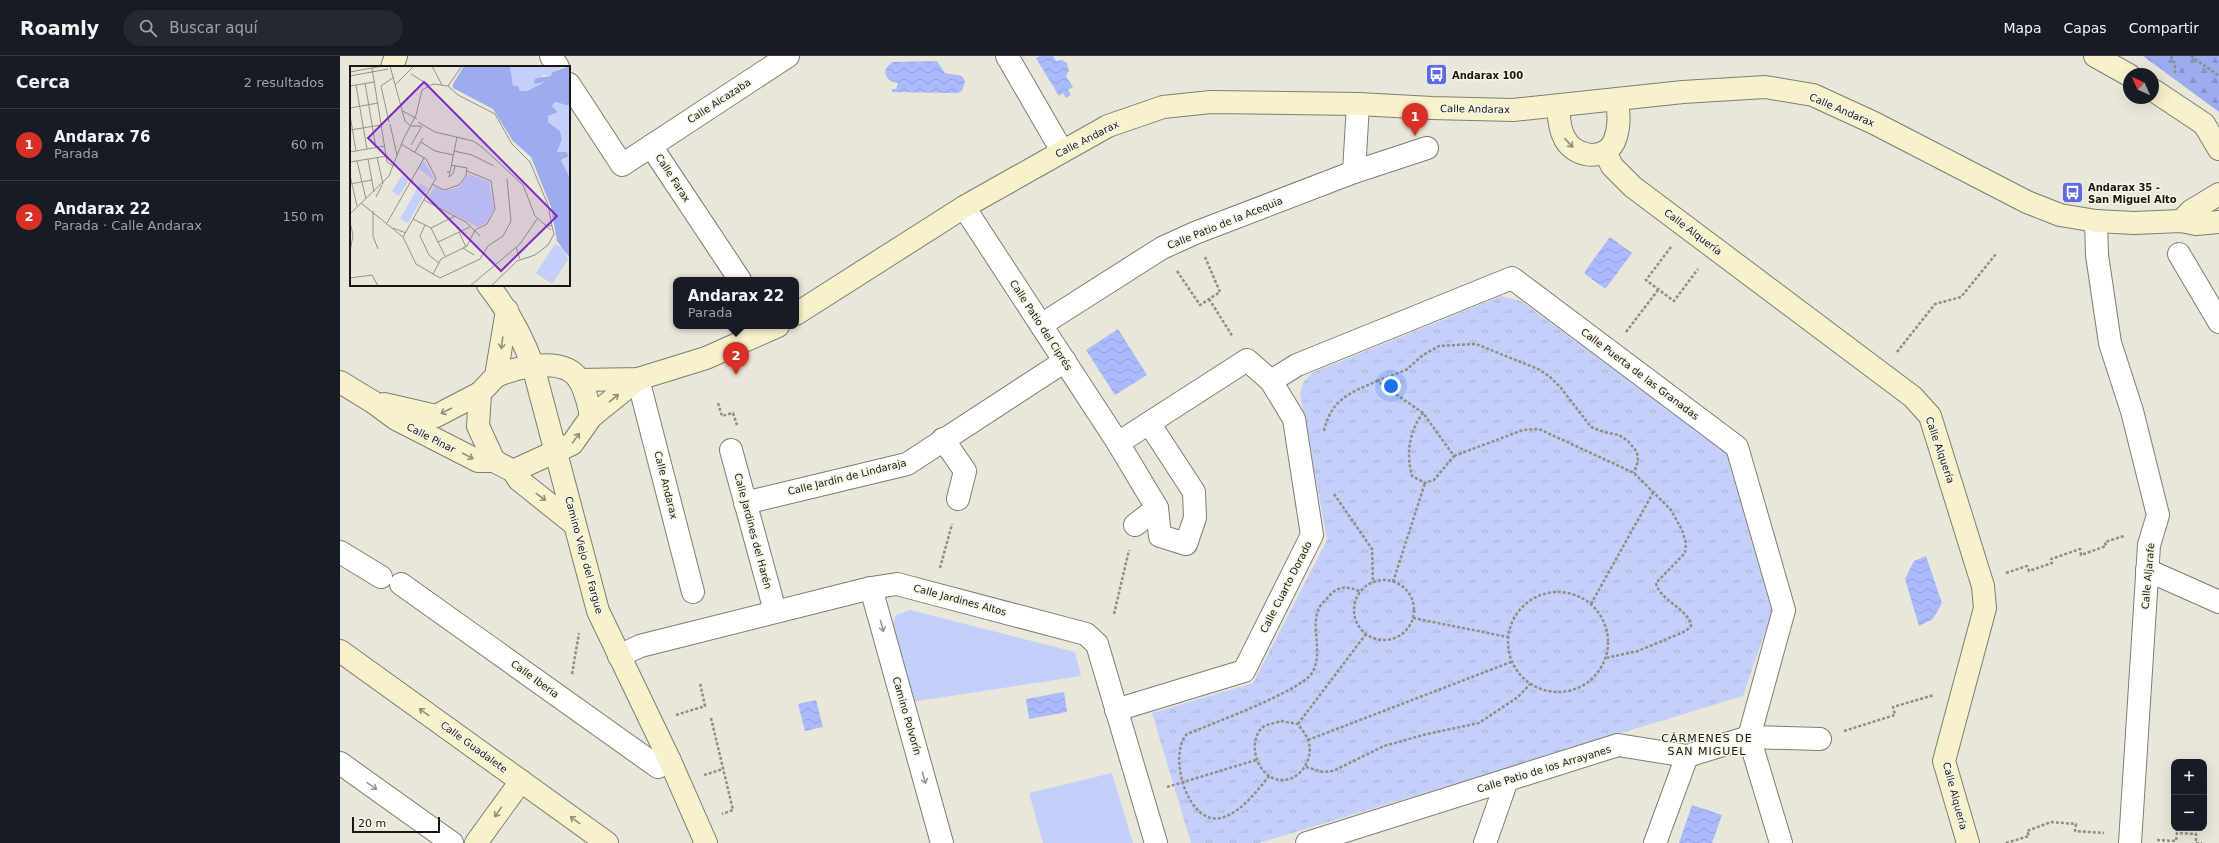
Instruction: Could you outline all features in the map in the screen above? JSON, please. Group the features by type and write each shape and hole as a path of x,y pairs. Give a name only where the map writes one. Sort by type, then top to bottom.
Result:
{"street":[{"path":"392,66 396,56"},
{"path":"551,56 557,66"},
{"name":"Calle Alcazaba","path":"652,146 788,56"},
{"path":"1007,56 1062,151"},
{"path":"2095,56 2123,72"},
{"name":"Calle Farax","path":"570,86 622,165 652,146 738,277"},
{"name":"Calle Andarax","path":"799,312 964,207 1108,126 1163,107 1211,102 1358,104 1513,110 1558,107 1683,92 1765,87 1813,95 1874,123 2028,202 2060,215 2096,221 2134,223 2181,221 2196,224 2219,222"},
{"path":"2159,94 2212,126 2219,149"},
{"path":"1558,107 1564,138 1576,151 1590,156 1605,152 1613,144 1620,119 1617,100"},
{"path":"1354,172 1358,104"},
{"name":"Calle Patio de la Acequia","path":"1041,325 1162,248 1195,233 1354,172 1427,148"},
{"name":"Calle Alquería","path":"1605,152 1612,166 1633,187 1913,397 1930,416 1984,586 1985,608 1944,760 1968,843"},
{"path":"2181,221 2192,211 2219,194"},
{"name":"Calle Patio del Ciprés","path":"964,207 1118,443 1157,508 1160,536 1186,544 1196,518 1194,492 1149,423"},
{"name":"Calle Aljarafe","path":"2096,221 2098,255 2110,344 2132,412 2158,514 2149,545 2130,838"},
{"path":"2179,254 2219,322"},
{"name":"Calle Puerta de las Granadas","path":"1271,381 1297,365 1512,278 1518,282 1737,447 1784,610 1749,737"},
{"name":"Camino Viejo del Fargue","path":"489,286 507,310 524,342 533,366 598,611 670,761 706,843"},
{"path":"496,376 507,310"},
{"path":"574,524 519,480 504,466 478,426 480,394 496,376 515,369 533,366 561,367 580,380 638,379 706,358 769,329"},
{"path":"1118,443 1149,423 1242,351"},
{"name":"Calle Cuarto Dorado","path":"1116,710 1244,672 1312,535 1294,420 1271,381 1242,351"},
{"name":"Calle Jardín de Lindaraja","path":"745,503 906,464 1064,361"},
{"path":"504,466 557,452 572,444 591,417 638,379"},
{"name":"Calle Andarax","path":"638,379 693,592"},
{"path":"580,380 587,399 591,417"},
{"name":"Calle Pinar","path":"340,382 373,402 396,420 478,461 504,466"},
{"name":"Calle Pinar","path":"373,402 436,416 480,394"},
{"path":"943,439 965,472 958,499"},
{"name":"Calle Jardines del Harén","path":"735,440 745,503 775,611"},
{"path":"1135,525 1157,508"},
{"path":"340,552 381,577"},
{"path":"2147,570 2219,602"},
{"name":"Calle Iberia","path":"401,584 658,767 670,761"},
{"name":"Calle Jardines Altos","path":"619,656 640,646 775,611 872,588 897,584 911,586 1086,634 1097,644 1156,843"},
{"name":"Camino Polvorín","path":"872,588 942,843"},
{"name":"Calle Guadalete","path":"342,657 520,781 599,841"},
{"path":"1749,737 1781,843"},
{"name":"Calle Patio de los Arrayanes","path":"1307,843 1618,745 1687,756 1749,737 1820,739"},
{"path":"1655,843 1687,756"},
{"path":"340,763 452,843"},
{"path":"1485,843 1507,780"},
{"path":"476,843 520,781"}],"path":[{"path":"2191,56 2219,76"},
{"path":"1671,247 1646,280 1658,290 1674,301 1699,268"},
{"path":"1177,270 1200,305 1220,292 1204,253"},
{"path":"1896,352 1935,304 1961,297 1996,254"},
{"path":"1624,334 1658,290"},
{"path":"1209,299 1242,351"},
{"path":"1322,439 1325,424 1334,406 1347,394 1406,370 1423,355 1440,346 1476,344 1538,369 1549,376 1561,388 1591,427 1604,432 1619,435 1628,441 1637,452 1638,461 1634,473"},
{"path":"1377,381 1423,413 1454,456"},
{"path":"718,402 722,416 733,413 735,440"},
{"path":"1423,413 1413,431 1409,450 1409,465 1412,476 1425,483 1434,480 1454,456 1523,430 1539,429 1634,473 1654,491 1671,510 1686,543 1685,553 1656,583 1656,588 1687,617 1691,626 1686,631 1638,650 1606,658"},
{"path":"1393,582 1425,483"},
{"path":"1591,604 1654,491"},
{"path":"1332,493 1372,549 1373,583"},
{"path":"940,568 958,499"},
{"path":"1114,614 1135,525"},
{"path":"1998,576 2027,566 2028,571 2052,563 2051,559 2080,549 2081,554 2106,546 2105,542 2126,535"},
{"path":"1383,581 1393,582 1401,586 1410,596 1414,609 1413,618 1409,627 1393,639 1384,640 1366,634 1359,627 1355,614 1356,600 1361,592 1373,583 1383,581"},
{"path":"1269,776 1245,803 1235,811 1219,818 1210,819 1203,816 1195,809 1183,782 1178,749 1183,738 1187,734 1304,683 1317,664 1317,615 1319,607 1334,590 1348,586 1361,592"},
{"path":"1563,592 1578,596 1591,604 1601,615 1607,629 1608,643 1606,658 1599,672 1588,682 1575,690 1560,692 1544,691 1530,684 1519,675 1512,662 1508,637 1512,622 1520,608 1532,598 1547,593 1563,592"},
{"path":"1413,618 1508,637"},
{"path":"571,677 580,626"},
{"path":"1298,724 1366,634"},
{"path":"1308,740 1512,662"},
{"path":"673,716 705,706 700,683"},
{"path":"1306,767 1323,772 1333,771 1392,744 1427,734 1479,723 1518,697 1530,684"},
{"path":"1820,739 1895,715 1893,707 1936,695"},
{"path":"711,718 734,810 720,815"},
{"path":"1281,721 1298,724 1308,740 1309,755 1306,767 1294,778 1280,780 1269,776 1256,760 1254,742 1264,727 1281,721"},
{"path":"1167,788 1256,760"},
{"path":"703,776 723,769"},
{"path":"2006,843 2029,836 2027,831 2051,822 2076,824 2075,831 2130,838 2176,841 2177,833 2196,834 2196,842 2202,843"}],"green space":[{"path":"2143,56 2219,56 2219,112"},
{"path":"1501,296 1521,301 1726,452 1772,612 1743,696 1259,843 1191,843 1152,713 1253,683 1327,540 1300,394 1303,383 1312,373"},
{"path":"910,610 1075,652 1081,676 911,702 893,625 896,615"},
{"path":"1112,773 1133,843 1043,843 1029,793"}],"water":[{"path":"1040,56 1053,56 1056,61 1062,60 1067,63 1069,71 1066,76 1073,87 1068,90 1071,95 1066,98 1063,93 1059,96 1036,58"},
{"path":"937,61 945,73 962,76 965,82 962,91 957,93 892,92 892,89 896,89 898,83 893,82 887,77 886,71 889,65 893,62"},
{"path":"1610,237 1632,253 1606,288 1604,288 1585,274 1585,271"},
{"path":"1118,329 1147,375 1115,395 1086,350"},
{"path":"1926,556 1942,603 1933,619 1919,626 1905,579 1914,561"},
{"path":"1064,692 1067,712 1029,719 1026,699"},
{"path":"816,700 823,727 805,731 798,704"},
{"path":"1692,805 1722,815 1712,843 1679,843"}],"place":[{"name":"Andarax 100","path":"1436,75"},
{"name":"Andarax 76","path":"1415,136"},
{"name":"Andarax 35 - San Miguel Alto","path":"2073,193"},
{"name":"Andarax 22","path":"736,375"}],"district":[{"name":"CÁRMENES DE SAN MIGUEL","path":"1707,744"}]}
